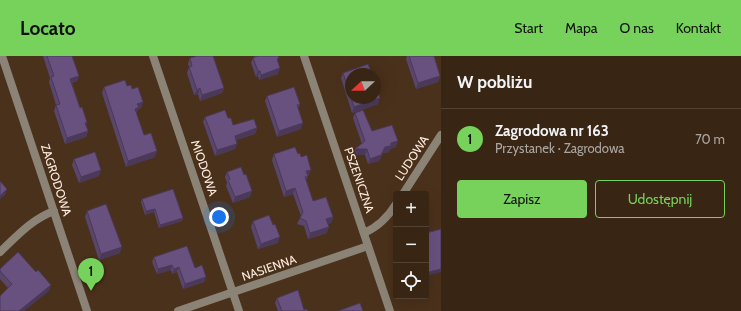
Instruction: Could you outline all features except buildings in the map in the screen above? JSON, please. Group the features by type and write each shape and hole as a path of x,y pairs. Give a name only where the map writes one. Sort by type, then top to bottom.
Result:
{"street":[{"name":"ZAGRODOWA","path":"2,56 87,311"},
{"name":"MIODOWA","path":"154,56 239,311"},
{"name":"PSZENICZNA","path":"304,56 390,311"},
{"name":"LUDOWA","path":"405,191 441,135"},
{"path":"364,234 385,219 393,208"},
{"path":"0,252 30,224 42,216 54,211"},
{"name":"NASIENNA","path":"178,311 368,246"}],"place":[{"name":"Zagrodowa nr 163","path":"91,291"}]}
